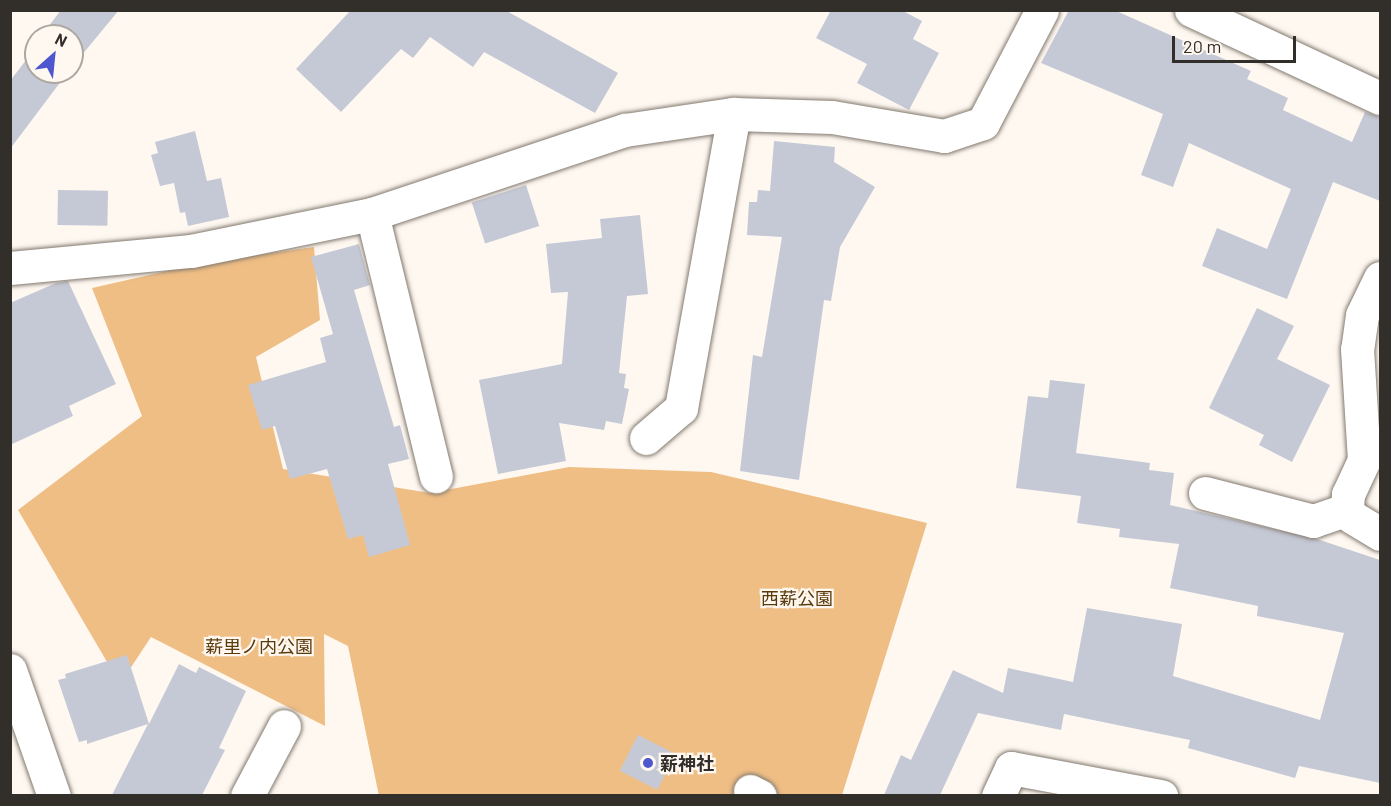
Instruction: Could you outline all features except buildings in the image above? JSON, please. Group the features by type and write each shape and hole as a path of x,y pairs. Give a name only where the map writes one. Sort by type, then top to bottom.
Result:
{"street":[{"path":"10,268 191,251 372,214 624,130 734,114 832,117 944,136 983,123 1042,10"},
{"path":"1191,10 1380,98"},
{"path":"646,438 681,408 734,114"},
{"path":"372,214 436,476"},
{"path":"1380,278 1362,315 1357,349 1364,460 1348,494 1347,509 1352,517 1380,534"},
{"path":"1205,493 1313,521 1347,509"},
{"path":"10,670 54,795"},
{"path":"247,795 284,726"},
{"path":"998,795 1011,768 1161,795"}],"green space":[{"path":"314,247 320,320 256,357 283,469 430,493 569,467 711,472 927,523 842,795 379,796 348,646 324,634 325,726 151,637 120,684 18,510 142,416 92,288 207,262"}],"place":[{"name":"薪神社","path":"648,763"}],"park label":[{"name":"西薪公園","path":"797,598"},
{"name":"薪里ノ内公園","path":"259,646"}]}
